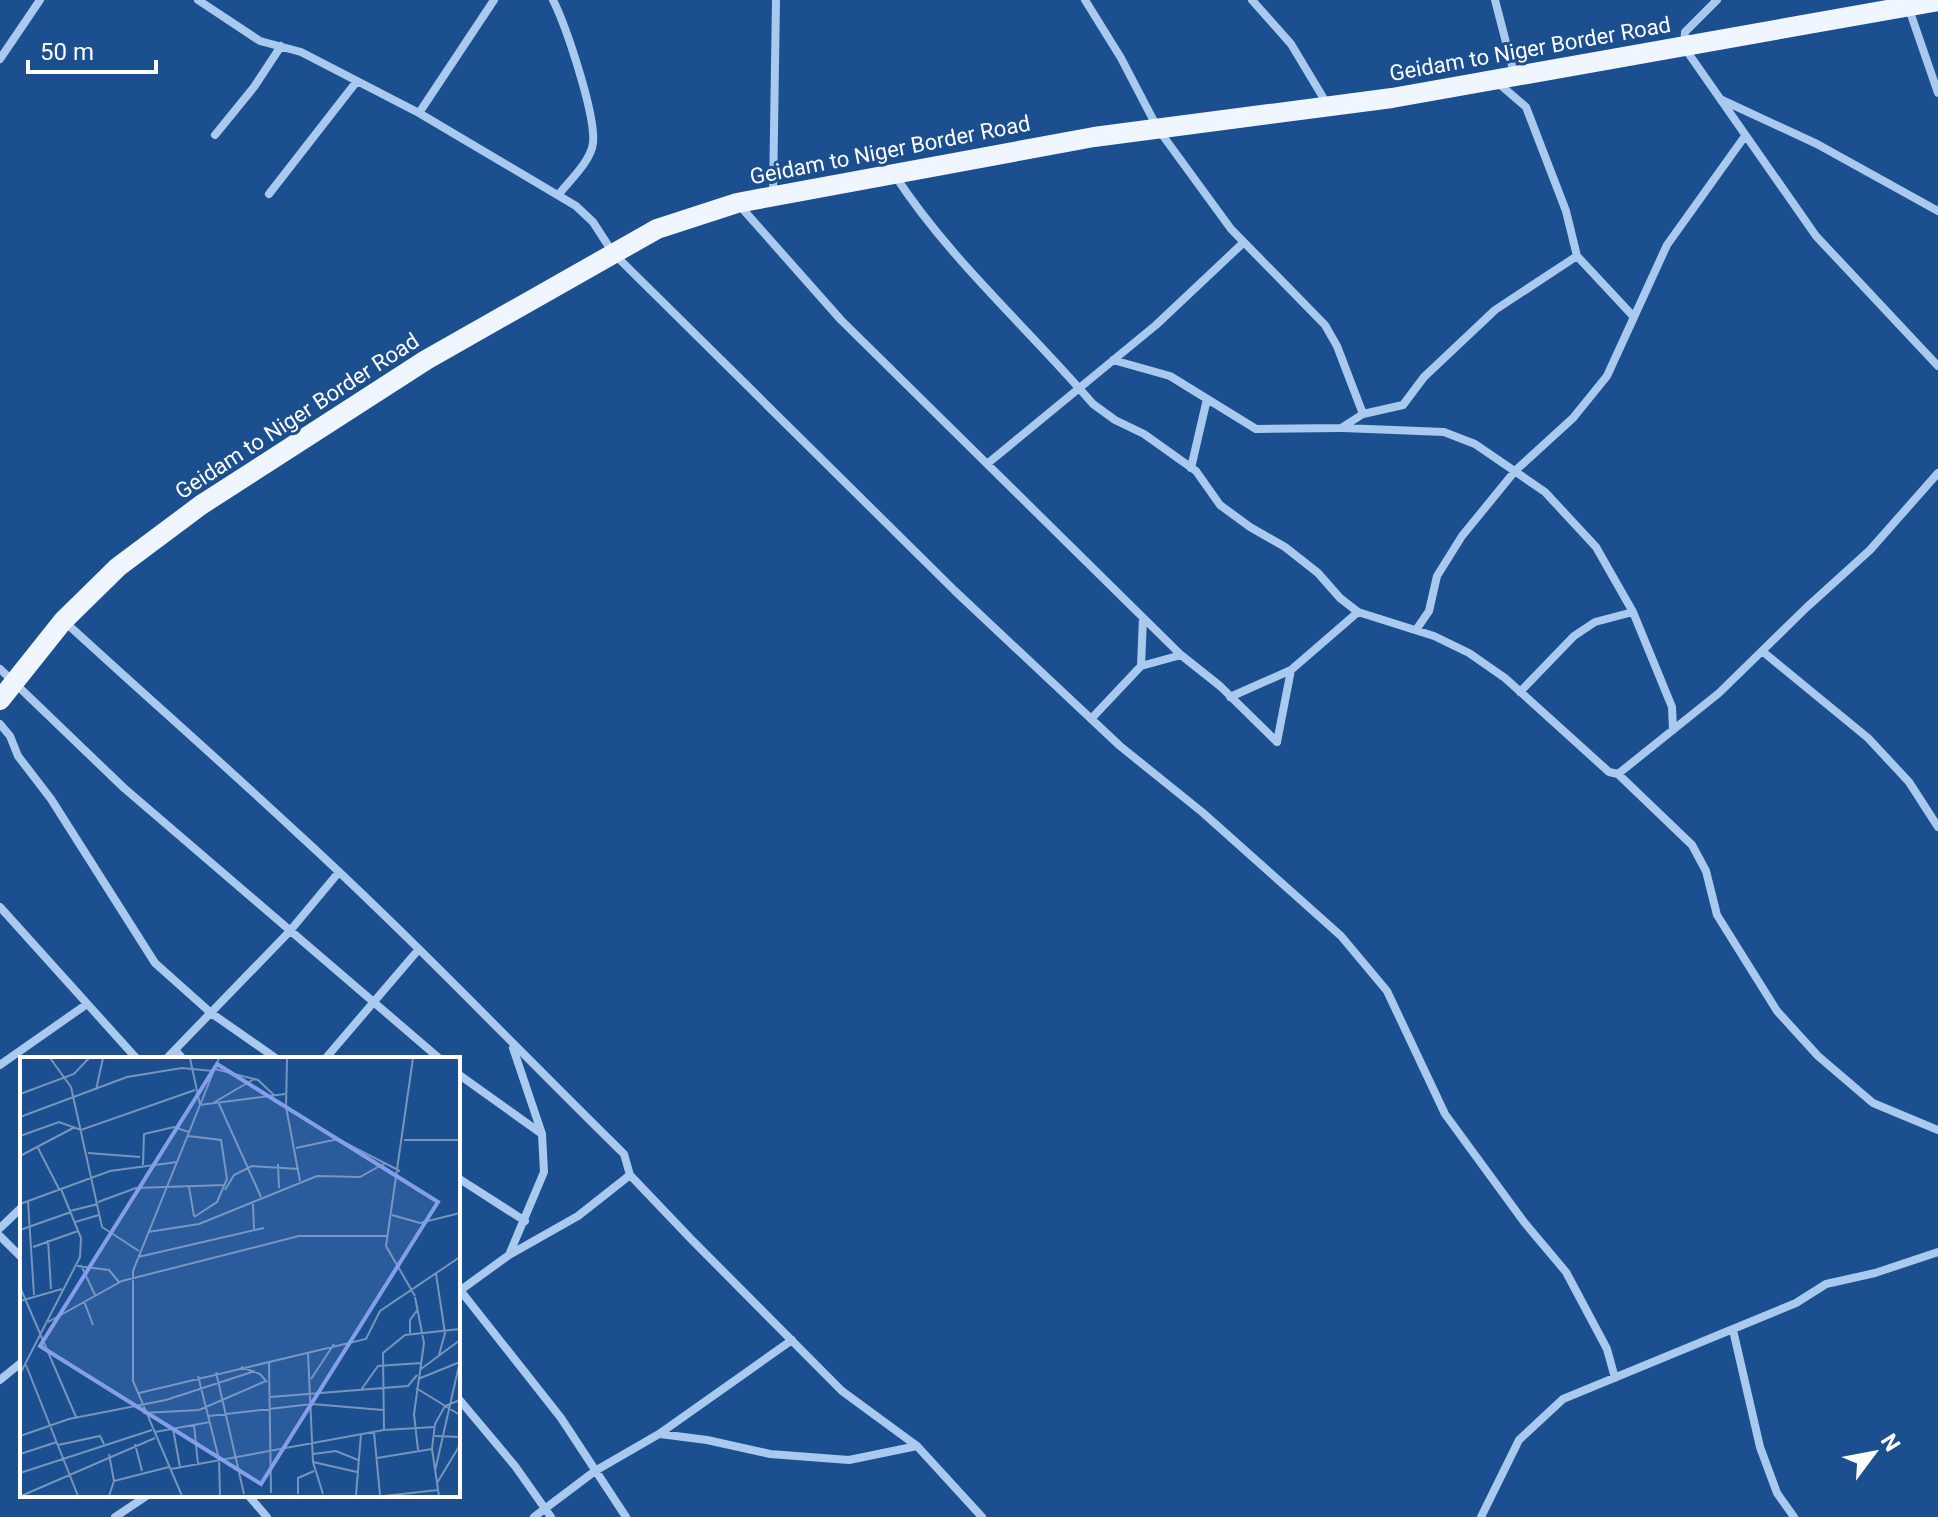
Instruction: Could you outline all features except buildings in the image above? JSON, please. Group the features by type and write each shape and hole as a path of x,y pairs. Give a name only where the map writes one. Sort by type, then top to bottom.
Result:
{"main road":[{"name":"Geidam to Niger Border Road","path":"0,700 6,676 118,567 201,505 426,360 657,229 737,203 1094,137 1329,108 1684,47 1894,5 1938,1"}],"street":[{"path":"0,59 40,0"},
{"path":"198,0 260,41 301,52 419,113 559,194 593,222 613,253 955,591 1120,746 1232,837 1341,936 1387,991 1445,1114 1524,1222 1566,1272 1607,1349 1615,1378"},
{"path":"419,113 494,0"},
{"path":"553,0 590,108 593,145 583,164 559,194"},
{"path":"773,197 776,0"},
{"path":"1085,0 1121,58 1158,129 1243,243 1325,325 1337,346 1363,414"},
{"path":"1252,0 1291,44 1329,108"},
{"path":"1495,0 1505,78 1526,107 1566,211 1577,256 1633,316"},
{"path":"1717,0 1685,32 1684,47 1816,236 1938,366"},
{"path":"1894,5 1938,93"},
{"path":"215,135 254,87 281,46"},
{"path":"269,194 357,81"},
{"path":"1721,99 1817,144 1938,211"},
{"path":"1416,630 1429,611 1437,576 1462,536 1515,471 1573,418 1607,376 1667,245 1745,136"},
{"path":"893,173 912,203 946,243 1093,404 1115,420 1144,434 1191,468 1220,505 1285,547 1318,573 1340,598 1358,612 1434,636 1469,653 1520,692 1609,772 1618,774 1692,845 1706,871 1717,915 1777,1011 1818,1056 1873,1103 1938,1130"},
{"path":"737,203 841,320 1181,655 1277,742 1291,670"},
{"path":"987,464 1113,360 1243,243"},
{"path":"1341,428 1363,414 1403,405 1435,366 1495,310 1577,256"},
{"path":"1113,360 1170,376 1256,429 1444,432 1475,444 1545,492 1596,547 1633,612 1672,707 1673,730"},
{"path":"1191,468 1207,399"},
{"path":"1618,774 1719,693 1870,550 1938,473"},
{"path":"1230,697 1291,670 1358,612"},
{"path":"1520,692 1574,636 1595,622 1633,612"},
{"path":"1141,666 1143,618"},
{"path":"63,621 339,872 419,949 624,1154 630,1175 842,1391 917,1446 982,1517"},
{"path":"1762,651 1868,738 1909,782 1938,827"},
{"path":"1091,719 1141,666 1181,655"},
{"path":"6,676 34,699 124,788 438,1057"},
{"path":"0,724 155,963 211,1013 274,1057"},
{"path":"168,1057 289,932 339,872"},
{"path":"2,912 135,1057"},
{"path":"327,1057 419,949"},
{"path":"0,1065 87,1004"},
{"path":"509,1255 544,1172 542,1134 512,1044"},
{"path":"175,1050 181,1057"},
{"path":"460,1075 542,1134"},
{"path":"460,1290 509,1255 578,1216 630,1175"},
{"path":"460,1179 525,1221"},
{"path":"0,1228 20,1209"},
{"path":"0,1236 20,1256"},
{"path":"1481,1517 1519,1440 1563,1399 1796,1303 1826,1284 1875,1273 1938,1252"},
{"path":"460,1292 561,1418 626,1517"},
{"path":"1733,1330 1760,1447 1777,1493 1794,1517"},
{"path":"534,1517 595,1471 659,1434 792,1340"},
{"path":"0,1380 20,1364"},
{"path":"460,1400 515,1466 551,1517"},
{"path":"659,1434 707,1440 770,1454 849,1460 917,1446"},
{"path":"115,1517 145,1497"},
{"path":"250,1497 267,1517"}]}
